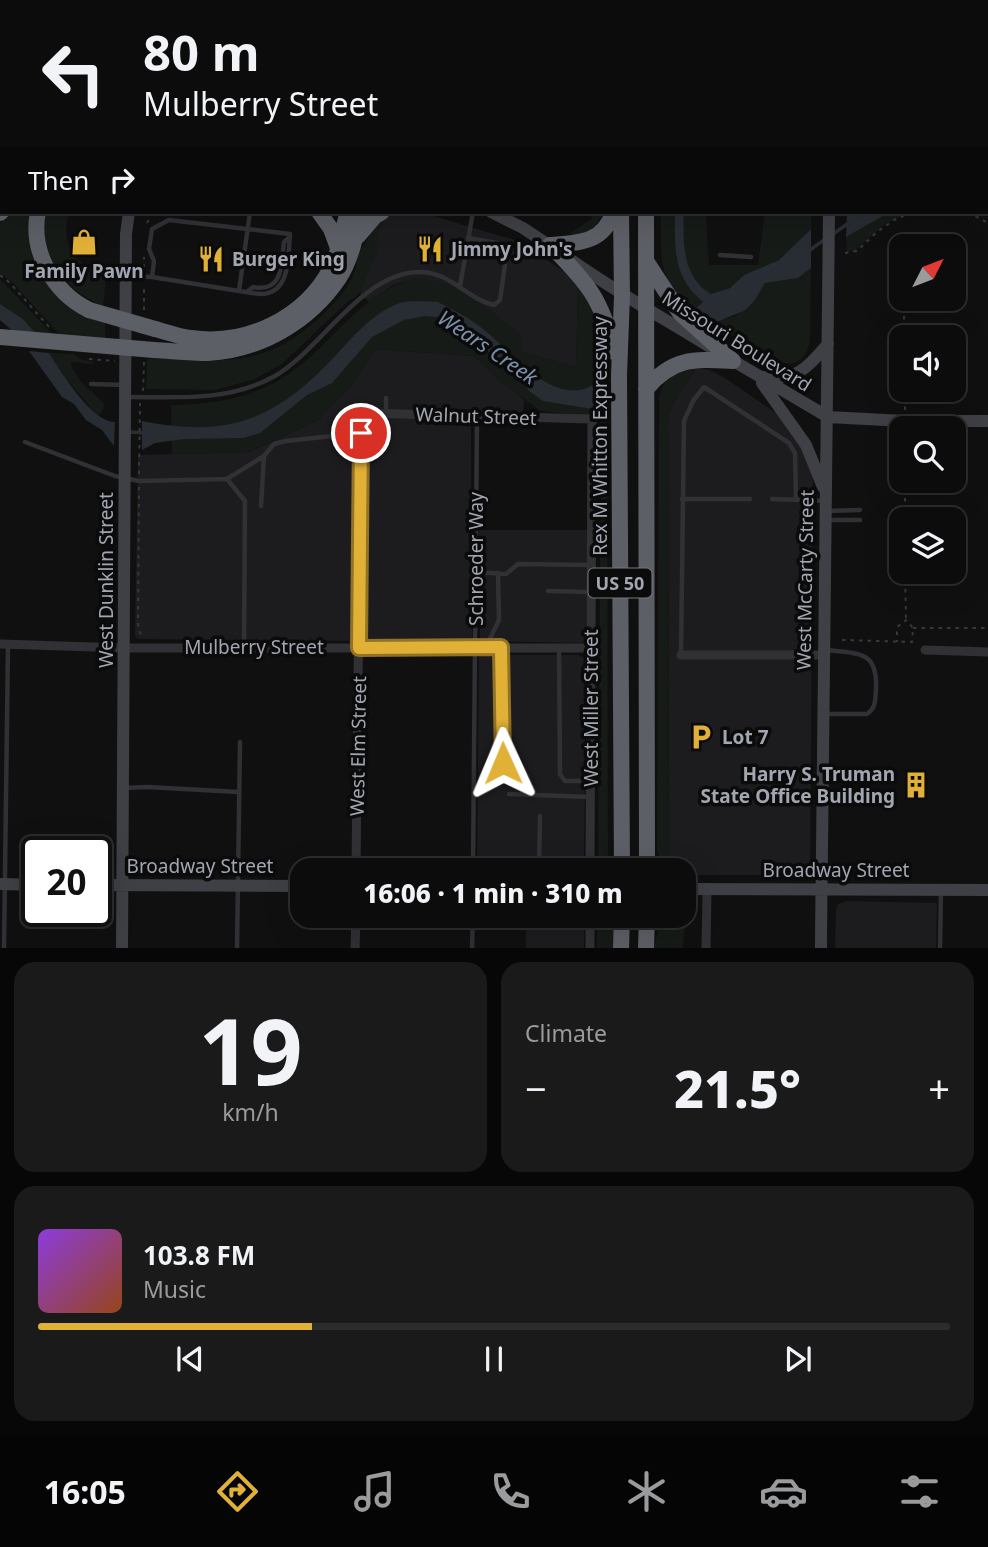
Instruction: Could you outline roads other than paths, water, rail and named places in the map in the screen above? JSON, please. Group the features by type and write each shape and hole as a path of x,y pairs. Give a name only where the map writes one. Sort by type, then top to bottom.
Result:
{"highway":[{"path":"38,214 36,234 43,262 60,287 80,305 155,329 190,338 211,339 231,338 272,326 290,315 322,282 346,246 360,214"},
{"path":"320,214 346,246"},
{"path":"0,337 208,353 238,349 275,335 301,320 319,303 340,277 346,246 348,214"},
{"path":"346,246 381,214"},
{"path":"550,245 595,238 610,222 612,214"},
{"name":"Rex M Whitton Expressway","path":"621,214 619,374 622,858"},
{"name":"US 50","path":"646,214 648,858"},
{"path":"550,245 580,276 597,299 611,337 619,374"},
{"path":"645,260 680,313 733,361"},
{"path":"646,389 664,370 688,360 733,361"},
{"path":"621,948 622,928"},
{"path":"646,948 647,928"}],"main road":[{"name":"West Dunklin Street","path":"122,948 125,648 132,481 132,414 126,391 126,214"},
{"path":"126,233 136,214"},
{"name":"Missouri Boulevard","path":"495,214 550,245 622,296 645,307 828,417 889,422"},
{"name":"West McCarty Street","path":"821,948 829,214"},
{"path":"758,377 781,379 797,374 809,367 828,344"},
{"path":"758,377 806,445 827,507"},
{"name":"Missouri Boulevard","path":"966,422 988,421"},
{"path":"3,884 21,884"},
{"name":"Broadway Street","path":"112,885 290,886"},
{"name":"Broadway Street","path":"696,889 988,890"}],"street":[{"name":"Walnut Street","path":"361,413 592,419"},
{"name":"West Elm Street","path":"356,858 361,413"},
{"name":"West Miller Street","path":"590,858 592,419"},
{"name":"Mulberry Street","path":"4,644 125,648 592,648"},
{"path":"925,650 988,652"},
{"path":"681,655 823,652"},
{"path":"706,948 707,889"},
{"path":"355,948 356,928"},
{"path":"590,928 590,948"}],"lane":[{"path":"239,291 250,214"},
{"path":"460,286 472,214"},
{"path":"127,275 262,294 273,291 286,277 290,234 169,220 152,229 149,249 154,261 152,277"},
{"path":"91,384 126,391 203,397 252,387 289,367 343,314 382,283 395,277 420,272 434,273 485,303 494,304 500,300 507,250 503,244 468,238"},
{"path":"720,255 751,257"},
{"path":"681,655 684,421 693,401 704,387 789,443 795,453 796,498"},
{"path":"386,398 386,413"},
{"name":"Schroeder Way","path":"473,858 477,416"},
{"path":"25,442 132,481 228,479 264,456 274,444 361,433"},
{"path":"261,506 264,456"},
{"path":"228,479 245,501 244,646"},
{"path":"772,499 796,498 860,520"},
{"path":"682,499 750,499"},
{"path":"827,507 860,510"},
{"path":"476,572 506,574 518,564 592,565"},
{"path":"486,647 499,620 498,573"},
{"path":"548,591 591,592"},
{"path":"4,644 4,948"},
{"path":"501,647 503,763"},
{"path":"559,648 560,774 565,781 590,781"},
{"path":"822,715 870,712 875,704 877,674 873,662 863,655 823,652"},
{"path":"237,948 240,742"},
{"path":"123,789 147,787 239,792"},
{"path":"509,794 590,797"},
{"path":"539,858 540,816"},
{"path":"940,948 941,889"},
{"path":"472,948 473,928"}],"water":[{"path":"675,214 684,214 684,247 689,268 701,287 711,294 730,288 744,275 779,260 811,229 811,268 798,278 765,283 755,300 744,311 714,323 694,310 703,302 686,282 677,261"},
{"path":"847,214 886,214 846,237"},
{"path":"404,302 438,302 476,324 527,369 557,387 573,390 588,387 604,377 606,406 598,410 543,401 529,391 520,376 489,352 466,329 445,318 425,316 404,320 372,337 332,383 307,395 260,433 243,438 184,439 155,443 142,450 142,421 202,427 227,425 251,418 295,394 358,331 382,312"},
{"path":"0,304 23,319 37,335 15,333 0,320"},
{"path":"29,351 49,353 87,405 96,414 115,422 114,446 102,430 86,420 74,404 62,397"}],"waterway":[{"name":"Wears Creek","path":"833,234 850,222"},
{"name":"Wears Creek","path":"807,252 824,240"},
{"name":"Wears Creek","path":"130,432 146,433"}],"place":[{"name":"Family Pawn","path":"84,242"},
{"name":"Jimmy John's","path":"430,249"},
{"name":"Burger King","path":"211,259"},
{"name":"Lot 7","path":"701,737"},
{"name":"Harry S. Truman State Office Building","path":"916,785"}]}
